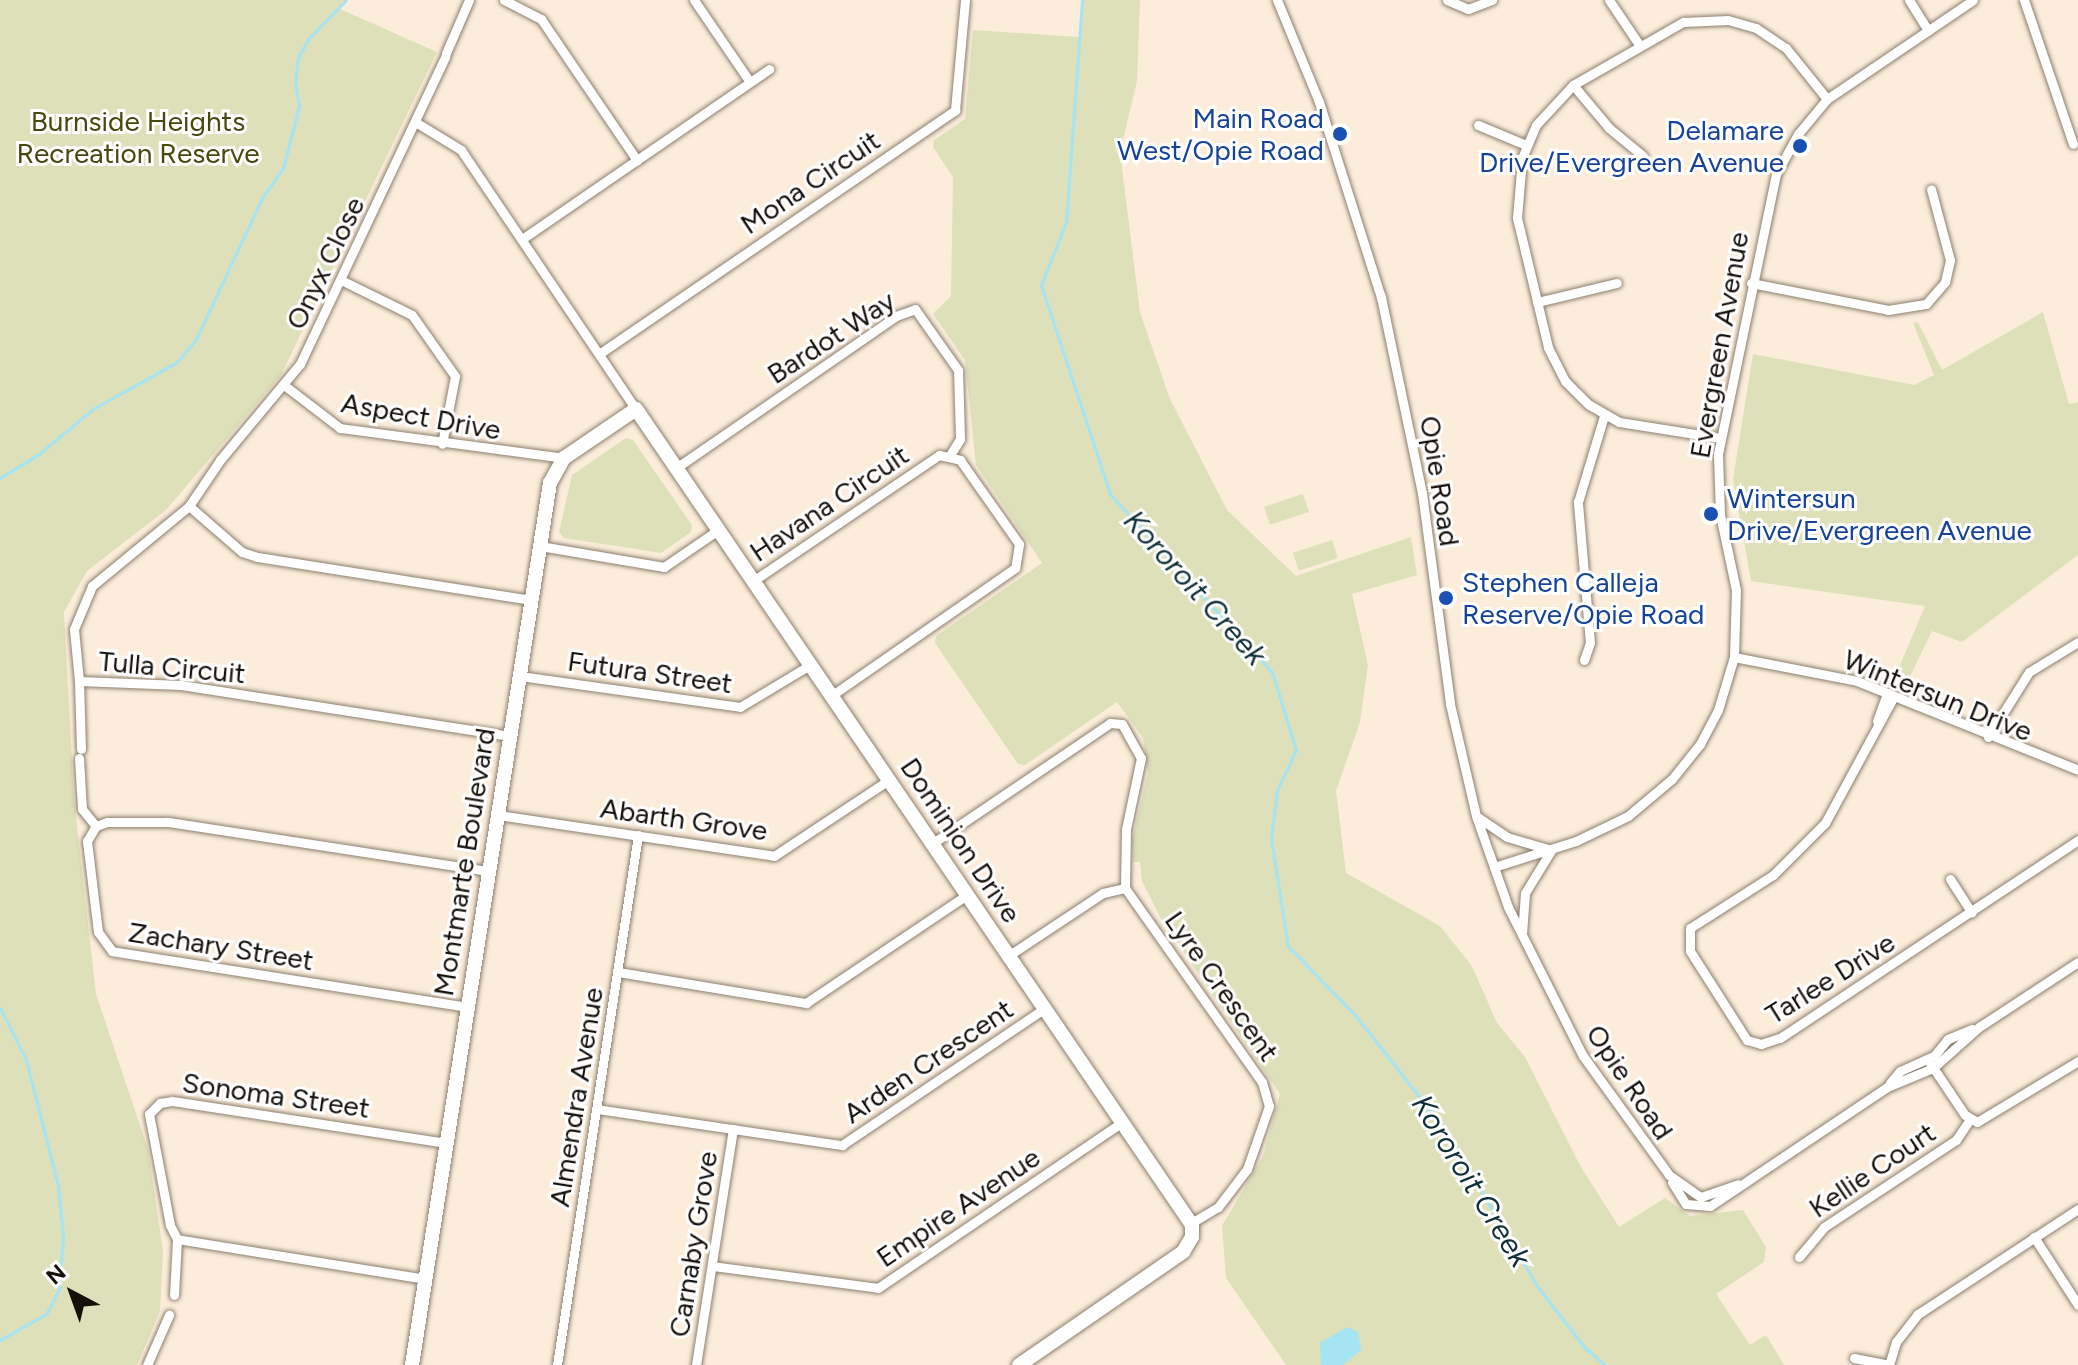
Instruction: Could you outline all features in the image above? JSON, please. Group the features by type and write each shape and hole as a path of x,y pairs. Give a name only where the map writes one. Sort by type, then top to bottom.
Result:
{"street":[{"name":"Onyx Close","path":"215,470 284,385 341,280 417,123 469,0"},
{"path":"504,0 541,19 637,160"},
{"path":"694,0 750,82"},
{"name":"Mona Circuit","path":"599,354 955,110 965,0"},
{"name":"Opie Road","path":"1277,0 1346,179 1397,360 1428,531 1450,704 1476,816 1494,867 1522,938 1583,1056 1669,1175 1682,1200 1693,1207 1710,1206 1738,1184"},
{"path":"1447,0 1468,9 1492,0"},
{"path":"1609,0 1638,43"},
{"path":"1909,0 1928,30"},
{"name":"Evergreen Avenue","path":"1494,867 1552,849 1628,816 1672,779 1718,710 1734,657 1738,610 1718,491 1720,438 1776,174 1798,134 1827,99 1973,0"},
{"path":"2024,0 2040,33 2073,144"},
{"path":"1720,438 1633,425 1604,416 1576,395 1560,373 1537,302 1517,218 1518,174 1526,145 1547,110 1573,85 1638,43 1683,22 1742,23 1786,48 1827,99"},
{"path":"522,239 769,69"},
{"path":"1573,85 1609,128 1643,156"},
{"name":"Dominion Drive","path":"417,123 461,150 1191,1223"},
{"path":"1478,125 1526,145"},
{"path":"1751,283 1899,311 1926,304 1945,282 1950,260 1931,189"},
{"path":"341,280 412,315 455,376 442,444"},
{"path":"1537,302 1617,283"},
{"name":"Bardot Way","path":"676,468 896,316 915,309 958,370 960,439 950,455"},
{"name":"Aspect Drive","path":"284,385 340,428 564,458"},
{"path":"564,458 636,409"},
{"path":"1584,660 1590,643 1578,502 1604,416"},
{"name":"Havana Circuit","path":"753,581 939,455 950,455 960,460 1019,544 1020,559 1015,568 832,695"},
{"name":"Montmarte Boulevard","path":"412,1365 550,483 564,458"},
{"name":"Tulla Circuit","path":"215,470 189,506 92,586 74,629 79,681 181,685 510,736"},
{"path":"189,506 242,552 257,557 532,600"},
{"path":"540,546 664,567 718,530"},
{"path":"1988,737 2029,672 2078,642"},
{"name":"Wintersun Drive","path":"1734,657 1846,678 1988,737 2078,770"},
{"name":"Futura Street","path":"520,676 740,707 810,665"},
{"path":"79,681 82,809 96,826 168,822 489,871"},
{"name":"Tarlee Drive","path":"1890,695 1854,778 1825,823 1773,875 1697,920 1688,935 1690,951 1742,1036 1761,1044 1780,1038 2078,840"},
{"path":"933,843 1110,723 1122,724 1141,758 1126,829 1125,888 1103,893 1008,956"},
{"name":"Abarth Grove","path":"498,815 774,856 889,780"},
{"path":"1476,816 1507,837 1552,849 1525,893 1522,938"},
{"name":"Zachary Street","path":"96,826 88,837 88,850 98,932 112,951 468,1007"},
{"name":"Almendra Avenue","path":"557,1365 638,835"},
{"path":"1950,879 1972,913"},
{"name":"Lyre Crescent","path":"1125,888 1268,1098 1267,1118 1247,1169 1218,1207 1191,1223"},
{"path":"618,972 806,1003 967,895"},
{"path":"1738,1184 1887,1087 1931,1064 1948,1039 1979,1027 2078,962"},
{"name":"Arden Crescent","path":"597,1109 848,1143 1044,1009"},
{"path":"1931,1064 1970,1119 1986,1120 2078,1061"},
{"name":"Sonoma Street","path":"177,1239 170,1225 149,1119 160,1103 180,1102 447,1143"},
{"name":"Kellie Court","path":"1799,1257 1824,1227 1956,1140 1970,1119"},
{"name":"Empire Avenue","path":"712,1266 878,1288 1122,1122"},
{"name":"Carnaby Grove","path":"696,1365 733,1129"},
{"name":"Opie Road","path":"1669,1175 1695,1196 1738,1184"},
{"path":"1854,1358 1889,1365 1896,1342 1918,1314 2078,1209"},
{"path":"1019,1365 1183,1252 1192,1237 1191,1223"},
{"path":"2034,1237 2078,1305"},
{"path":"174,1295 177,1239 426,1279"},
{"path":"147,1365 169,1315"}],"green space":[{"name":"Burnside Heights Recreation Reserve","path":"0,0 346,0 340,9 437,52 281,375 166,510 87,571 64,612 74,800 96,994 148,1149 163,1251 160,1311 137,1365 0,1365"},
{"path":"1082,0 1140,0 1137,81 1120,152 1140,312 1170,399 1227,510 1296,576 1411,537 1417,575 1352,594 1368,665 1360,722 1336,791 1346,873 1440,926 1472,966 1497,1023 1525,1057 1581,1167 1619,1227 1665,1198 1690,1216 1743,1210 1766,1247 1764,1262 1716,1294 1750,1345 1766,1335 1784,1365 1286,1365 1226,1278 1222,1226 1263,1156 1280,1094 1160,917 1142,881 1140,862 1133,862 1132,840 1148,773 1143,738 1117,702 1025,765 1018,764 935,643 936,636 1042,563 976,465 965,360 933,314 951,296 953,177 933,147 934,140 965,119 973,30 1079,37"},
{"path":"2043,312 2069,404 2078,402 2078,555 1962,642 1932,631 1905,687 1893,682 1925,606 1751,581 1733,479 1753,354 1914,385 1934,375 1913,323 1918,322 1942,370"},
{"path":"626,438 633,440 692,525 691,532 661,553 564,538 559,532 572,475"},
{"path":"1303,494 1309,512 1270,525 1264,507"},
{"path":"1332,540 1338,558 1299,571 1293,553"}],"water":[{"path":"1347,1327 1358,1332 1361,1350 1343,1365 1321,1365 1320,1343"}],"waterway":[{"name":"Kororoit Creek","path":"0,478 39,454 93,409 177,362 196,339 262,198 283,168 299,106 295,83 298,58 308,39 346,0"},
{"name":"Kororoit Creek","path":"1082,0 1066,222 1041,285 1110,494 1272,672 1296,750 1277,790 1271,838 1288,946 1355,1015 1447,1132 1537,1286 1585,1348 1605,1365"},
{"name":"Kororoit Creek","path":"0,1008 26,1060 58,1186 63,1236 59,1289 46,1314 0,1340"}],"place":[{"name":"Main Road West/Opie Road","path":"1340,134"},
{"name":"Delamare Drive/Evergreen Avenue","path":"1800,146"},
{"name":"Wintersun Drive/Evergreen Avenue","path":"1711,514"},
{"name":"Stephen Calleja Reserve/Opie Road","path":"1446,598"}]}
